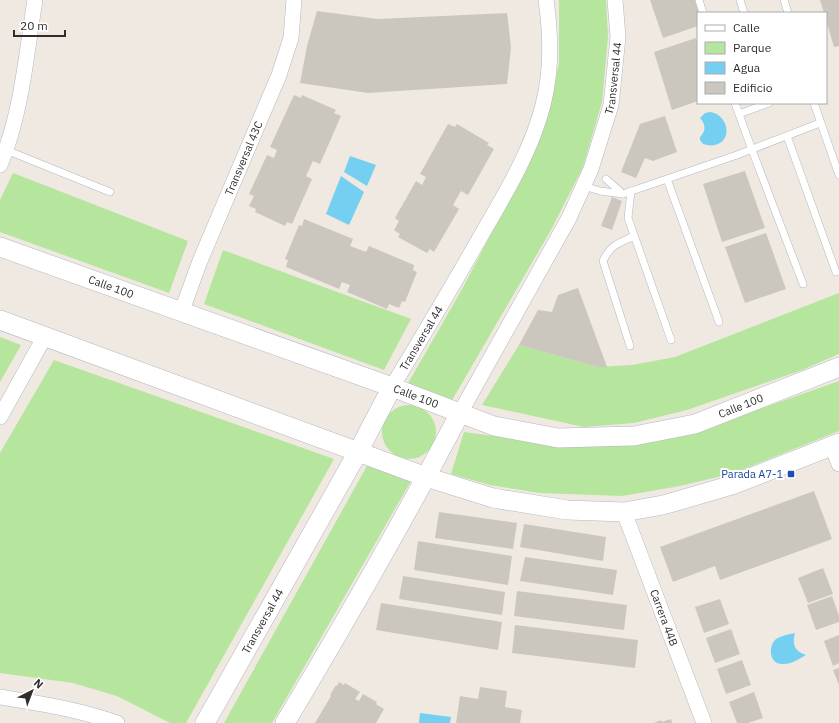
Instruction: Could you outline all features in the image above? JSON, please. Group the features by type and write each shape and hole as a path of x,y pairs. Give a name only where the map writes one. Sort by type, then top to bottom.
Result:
{"street":[{"path":"0,165 6,150 18,106 35,0"},
{"name":"Transversal 43C","path":"181,313 200,261 279,75 291,38 294,0"},
{"name":"Transversal 44","path":"204,723 358,452 392,387 496,210 528,149 543,105 550,62 549,19 546,0"},
{"name":"Transversal 44","path":"285,723 327,653 426,477 569,218 584,186 591,170 611,105 618,37 615,0"},
{"name":"Calle 100","path":"0,247 181,313 392,387 494,426 558,438 634,436 695,424 839,367"},
{"path":"0,320 426,477 500,499 567,510 624,512 663,505 732,485 836,445 839,464"},
{"path":"0,417 45,336"},
{"name":"Carrera 44B","path":"624,512 704,723"},
{"path":"0,697 63,707 117,723"}],"lane":[{"path":"699,0 703,12"},
{"path":"740,0 744,12"},
{"path":"784,0 788,12"},
{"path":"735,104 803,284"},
{"path":"739,114 766,104"},
{"path":"814,104 839,175"},
{"path":"584,186 600,191 623,194 752,150 820,123"},
{"path":"788,136 836,272"},
{"path":"6,150 110,192"},
{"path":"667,179 719,322"},
{"path":"606,180 623,194"},
{"path":"631,191 628,218 671,340"},
{"path":"630,346 603,262 611,247 634,236"}],"green space":[{"path":"559,0 606,0 608,36 602,102 583,167 551,230 451,402 407,385 461,291 537,147 550,107 559,63"},
{"path":"13,173 188,241 169,293 0,232 0,200"},
{"path":"223,250 411,319 384,370 204,304"},
{"path":"839,293 839,354 802,370 687,410 634,423 584,427 482,405 519,345 598,367 632,365 675,357"},
{"path":"0,337 21,345 0,382"},
{"path":"54,360 334,459 186,723 170,723 117,696 73,683 0,673 0,453"},
{"path":"839,381 839,431 734,473 680,486 622,496 540,493 490,485 451,474 464,432 558,445 635,444 681,437"},
{"path":"409,405 419,407 428,413 434,422 436,432 434,442 428,451 419,457 409,459 399,457 390,451 384,442 382,432 384,422 390,413 399,407"},
{"path":"368,464 411,481 272,723 224,723"}],"water":[{"path":"710,112 721,118 725,123 726,128 724,139 721,143 714,145 703,144 700,140 704,128 700,118 705,113"},
{"path":"350,156 376,165 367,186 344,172"},
{"path":"341,176 364,192 349,225 326,214"},
{"path":"795,633 794,644 796,649 806,655 788,664 782,664 774,661 771,654 773,642 780,637"},
{"path":"420,713 451,717 450,723 419,723"}],"building":[{"path":"650,0 695,0 699,12 697,12 697,26 663,38"},
{"path":"820,0 839,0 839,46 834,47 827,23 827,12 824,12"},
{"path":"317,11 378,19 507,13 511,47 507,84 368,93 300,83 307,46"},
{"path":"696,38 697,101 672,110 654,52"},
{"path":"294,95 301,98 302,95 336,110 334,113 341,116 320,164 313,161 306,176 312,179 292,224 287,222 285,226 255,212 256,209 249,206 254,196 249,194 267,155 274,158 277,150 270,147"},
{"path":"665,116 677,152 653,161 645,158 636,178 621,172 640,124"},
{"path":"448,124 455,127 457,124 489,143 487,145 494,149 468,195 461,191 453,205 459,209 434,252 430,249 427,253 398,237 400,234 394,230 399,221 395,218 416,181 422,185 426,177 420,174"},
{"path":"745,171 765,228 722,242 703,184"},
{"path":"612,197 622,201 612,230 601,226"},
{"path":"304,219 353,239 350,246 366,252 369,246 414,265 413,270 417,272 405,302 402,301 399,308 389,304 387,309 347,292 350,285 342,282 339,289 286,267 288,260 285,259 299,225 302,226"},
{"path":"766,233 786,289 745,303 725,247"},
{"path":"578,288 607,367 598,367 519,345 538,310 552,312 558,295"},
{"path":"814,491 832,539 720,580 715,566 673,582 660,547"},
{"path":"439,512 517,523 513,549 435,538"},
{"path":"524,524 606,537 603,561 520,547"},
{"path":"418,541 512,556 508,585 414,570"},
{"path":"525,557 617,570 613,595 520,581"},
{"path":"823,568 833,594 808,603 798,578"},
{"path":"403,576 505,592 502,615 399,599"},
{"path":"517,591 627,605 624,630 514,616"},
{"path":"832,596 839,616 839,622 816,630 807,605"},
{"path":"720,599 729,624 704,633 695,607"},
{"path":"381,603 502,622 498,650 376,630"},
{"path":"515,625 638,640 635,668 512,653"},
{"path":"731,629 740,654 715,663 706,638"},
{"path":"839,635 839,663 833,666 824,641"},
{"path":"742,660 751,685 726,694 717,669"},
{"path":"839,668 839,685 833,670"},
{"path":"339,682 344,685 345,683 360,692 355,699 359,701 363,694 377,702 376,704 384,709 376,723 315,723"},
{"path":"480,687 507,691 505,707 522,710 520,723 456,723 460,696 478,699"},
{"path":"754,692 763,718 748,723 737,723 729,702"},
{"path":"671,719 672,723 654,723 661,720 662,722"}],"place":[{"name":"Parada A7-1","path":"791,474"}]}
